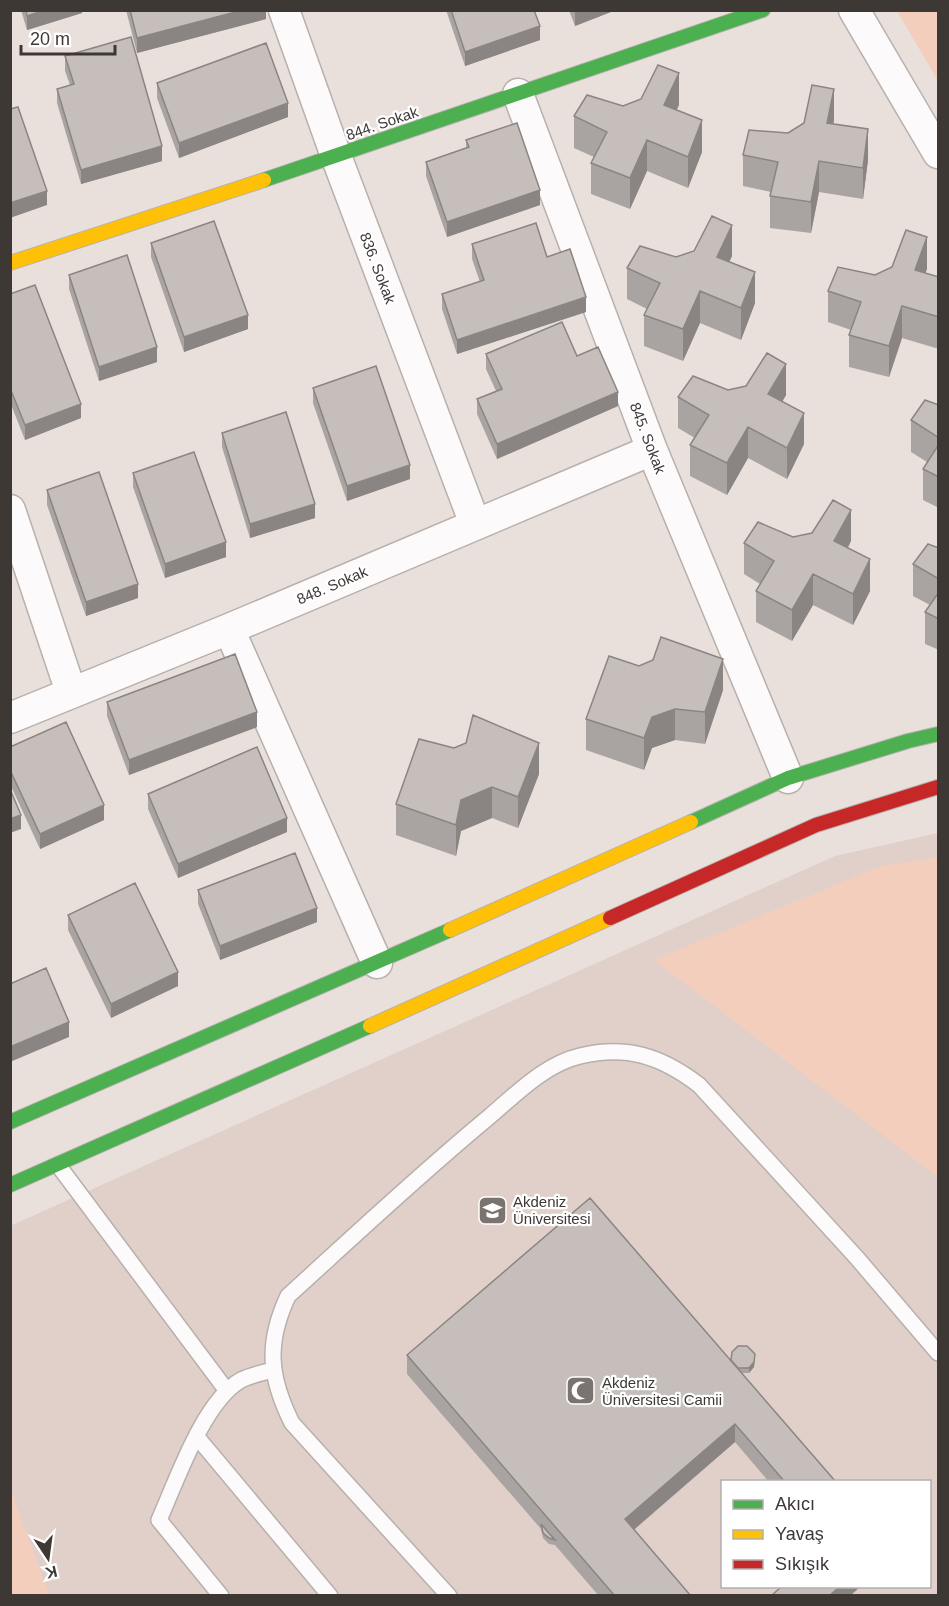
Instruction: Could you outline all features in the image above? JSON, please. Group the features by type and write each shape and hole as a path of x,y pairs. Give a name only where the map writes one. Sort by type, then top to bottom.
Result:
{"street":[{"name":"836. Sokak","path":"284,10 336,156 475,524"},
{"name":"844. Sokak","path":"10,263 336,156 763,10"},
{"path":"854,10 939,153"},
{"name":"845. Sokak","path":"518,94 652,450 788,778"},
{"name":"848. Sokak","path":"10,718 229,629 652,450"},
{"path":"10,510 71,692"},
{"path":"229,629 377,963"},
{"path":"10,1122 377,963 788,778 908,741 939,734"},
{"path":"10,1185 391,1017 816,825 939,787"}],"lane":[{"path":"449,1596 292,1423 280,1398 273,1370 273,1340 278,1317 288,1296 450,1149 551,1068 578,1057 608,1051 633,1053 658,1059 678,1069 699,1084 857,1258 939,1353"},
{"path":"58,1165 227,1390"},
{"path":"221,1596 159,1520 196,1437 216,1402 227,1390 248,1377 273,1370"},
{"path":"196,1437 330,1596"}],"shaded area":[{"path":"897,11 938,11 938,81"},
{"name":"Akdeniz Üniversitesi","path":"938,833 938,1595 11,1595 10,1226 835,856"},
{"path":"938,857 938,1177 654,960 881,866"},
{"path":"11,1491 49,1595 11,1595"}],"building":[{"path":"26,10 45,10 27,16"},
{"path":"130,10 243,10 137,38"},
{"path":"451,10 534,10 540,26 465,52"},
{"path":"131,37 162,146 81,170 57,89 74,84 65,56"},
{"path":"266,43 288,103 179,143 157,83"},
{"path":"658,65 679,73 664,105 702,120 688,157 647,140 630,178 591,163 607,132 574,116 587,95 623,106 641,99"},
{"path":"812,85 834,89 827,123 868,129 863,168 819,161 811,202 770,196 778,162 743,155 749,130 788,133 804,123"},
{"path":"18,107 47,191 10,203 10,109"},
{"path":"517,123 540,190 447,222 426,162 469,147 466,140"},
{"path":"712,216 732,225 717,257 755,272 741,308 700,291 683,329 644,315 660,283 627,268 640,246 676,257 694,251"},
{"path":"214,221 248,315 184,337 151,243"},
{"path":"536,223 547,257 570,249 586,297 457,340 442,294 484,280 472,244"},
{"path":"906,230 927,237 915,270 939,277 939,317 902,306 889,346 849,335 861,302 828,291 838,267 875,275 892,267"},
{"path":"127,255 157,347 99,367 69,275"},
{"path":"35,285 81,404 25,425 10,388 10,294"},
{"path":"562,322 577,356 598,347 618,392 497,444 477,399 502,389 486,354"},
{"path":"767,353 786,364 768,394 804,413 787,448 748,427 727,463 690,445 709,415 678,397 693,376 728,390 746,386"},
{"path":"376,366 410,465 347,486 313,388"},
{"path":"925,400 939,405 939,438 911,420"},
{"path":"286,412 315,504 250,524 222,433"},
{"path":"939,444 939,477 923,469"},
{"path":"194,452 226,542 165,564 133,473"},
{"path":"99,472 138,584 86,602 47,490"},
{"path":"833,500 851,510 834,541 870,559 853,594 813,574 792,610 756,591 774,561 744,543 758,522 793,537 812,533"},
{"path":"928,544 939,548 939,579 913,564"},
{"path":"939,592 939,619 925,612"},
{"path":"661,637 723,659 705,712 675,709 652,717 644,738 586,719 609,656 639,666 653,660"},
{"path":"235,654 257,712 129,760 107,702"},
{"path":"473,715 539,743 518,797 492,787 461,800 456,825 396,804 419,739 454,748 466,743"},
{"path":"66,722 104,805 40,834 10,770 10,747"},
{"path":"257,747 287,818 178,864 148,794"},
{"path":"10,789 21,815 10,819"},
{"path":"295,853 317,908 220,946 198,890"},
{"path":"135,883 178,972 111,1004 68,915"},
{"path":"46,968 69,1022 10,1047 10,984"},
{"name":"Akdeniz Üniversitesi Camii","path":"590,1198 834,1480 783,1480 735,1424 625,1519 691,1596 615,1596 407,1355"},
{"path":"738,1346 747,1346 755,1354 754,1362 749,1368 738,1368 731,1360 732,1352"},
{"path":"541,1524 555,1540 543,1533"},
{"path":"780,1588 838,1588 829,1596 771,1596"}],"traffic: fast":[{"path":"264,180 763,10"},
{"path":"691,822 788,778 938,734"},
{"path":"10,1122 450,930"},
{"path":"10,1185 370,1026"}],"traffic: slow":[{"path":"10,263 264,180"},
{"path":"450,930 691,822"},
{"path":"370,1026 610,918"}],"traffic: jam":[{"path":"610,918 816,825 938,787"}],"place":[{"name":"Akdeniz Üniversitesi","path":"492,1210"},
{"name":"Akdeniz Üniversitesi Camii","path":"581,1391"}]}
